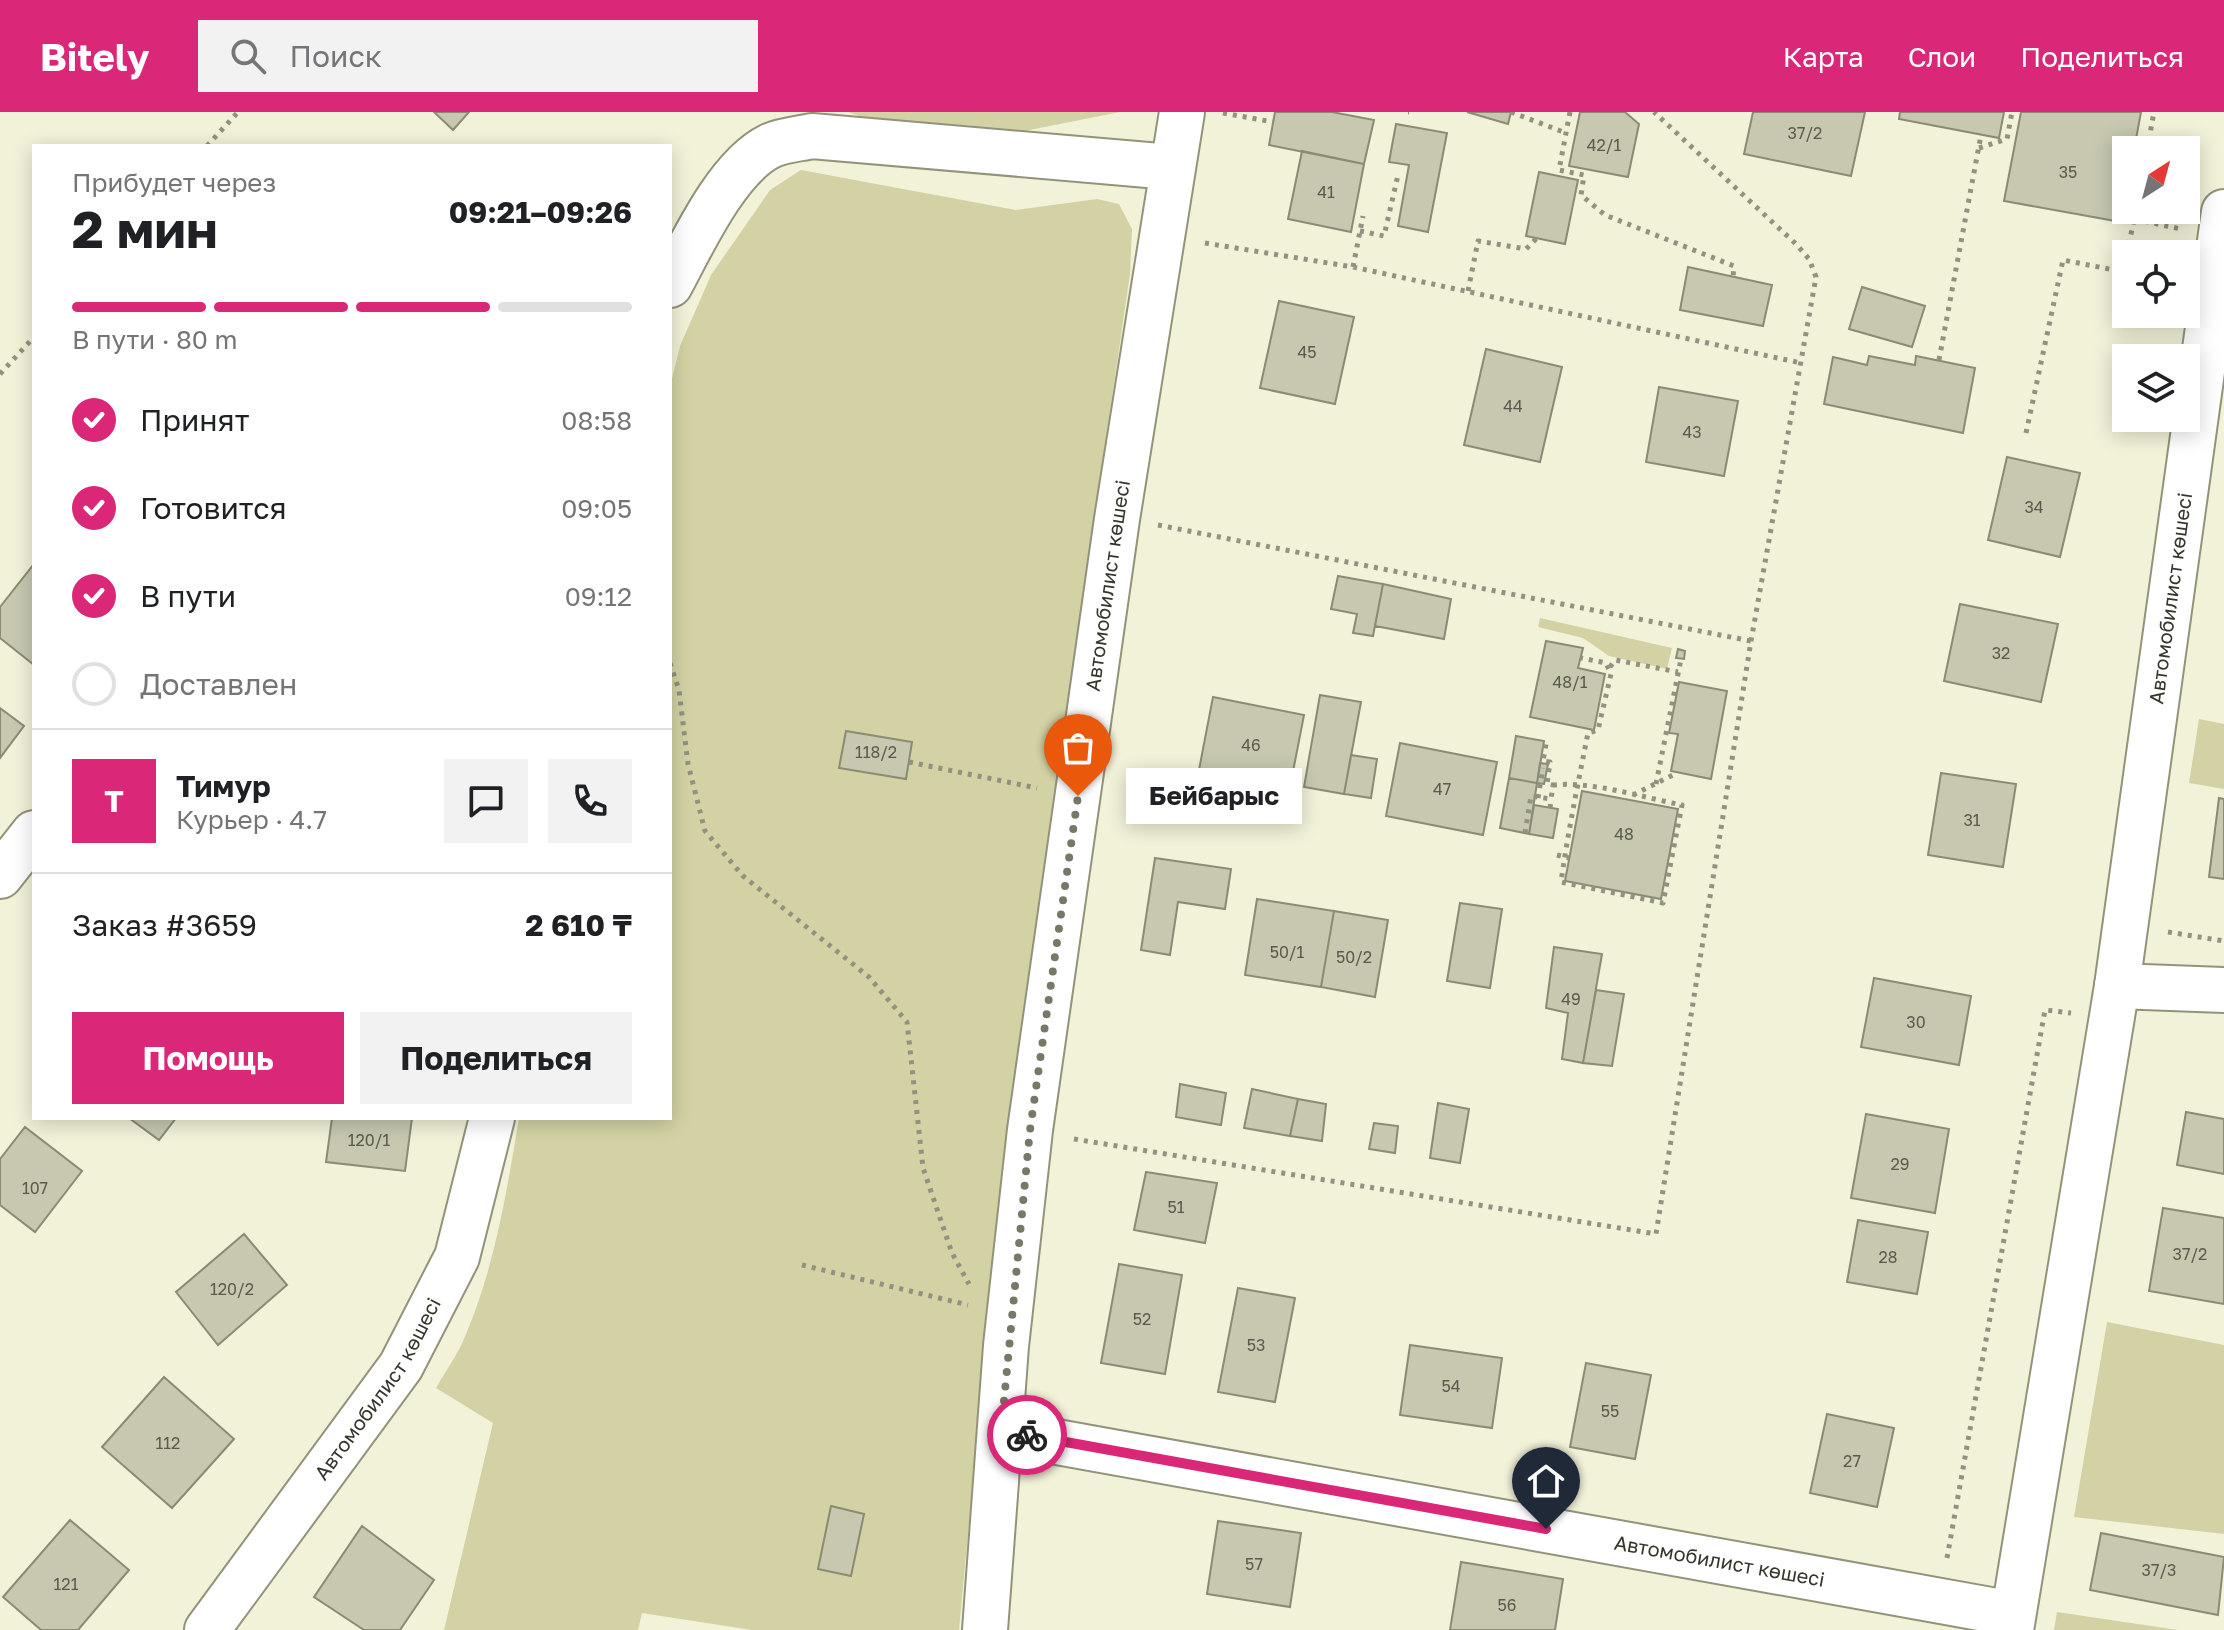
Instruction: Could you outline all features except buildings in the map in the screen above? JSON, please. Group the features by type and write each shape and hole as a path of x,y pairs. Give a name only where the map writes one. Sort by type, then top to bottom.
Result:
{"street":[{"name":"Автомобилист көшесі","path":"985,1630 1006,1346 1030,1130 1117,519 1160,234 1182,112"},
{"path":"672,282 718,201 746,162 771,146 812,136 1171,167"},
{"name":"Автомобилист көшесі","path":"1001,1432 2012,1622 2117,986 2222,225"},
{"path":"0,876 32,836"},
{"path":"2117,986 2224,990"},
{"name":"Автомобилист көшесі","path":"207,1630 401,1366 457,1257 491,1120"}],"path":[{"path":"209,144 238,112"},
{"path":"1218,112 1273,122"},
{"path":"1511,112 1566,133"},
{"path":"1570,112 1559,170 1584,175 1581,195 1605,215 1734,266 1733,277"},
{"path":"1030,1130 1656,1234 1751,641 1816,277 1809,259 1654,112"},
{"path":"1979,148 2007,139 2012,112"},
{"path":"2150,136 2154,112"},
{"path":"1939,360 1981,135"},
{"path":"1360,231 1384,236 1398,175"},
{"path":"1353,267 1363,216"},
{"path":"2200,224 2222,225"},
{"path":"1160,234 1353,267 1801,363"},
{"path":"1468,291 1478,241 1526,249 1537,238"},
{"path":"2026,433 2063,260 2112,270"},
{"path":"0,374 32,339"},
{"path":"1117,519 1751,641"},
{"path":"1581,658 1610,667"},
{"path":"1656,784 1681,659"},
{"path":"1547,739 1543,761 1550,762 1547,784 1567,782 1578,784 1682,805 1663,903 1561,882 1567,858 1578,784 1588,733 1598,730 1610,667 1615,660 1678,672"},
{"path":"672,669 679,690 688,764 705,831 743,876 869,977 907,1022 923,1168 952,1253 1006,1346"},
{"path":"909,762 1078,796"},
{"path":"1538,798 1543,768"},
{"path":"1632,795 1677,773"},
{"path":"1550,808 1553,785"},
{"path":"1525,833 1531,796 1551,799"},
{"path":"1557,855 1567,858"},
{"path":"2167,932 2224,941"},
{"path":"802,1265 983,1308"}],"green space":[{"path":"848,112 1120,112 1010,134 896,129"},
{"path":"801,170 1016,210 1097,199 1119,204 1132,229 1130,274 1052,811 992,1277 959,1630 752,1630 642,1613 638,1630 444,1630 493,1423 436,1388 463,1341 485,1282 499,1228 519,1120 672,1120 672,379 680,346 711,275 770,190"},
{"path":"1540,618 1672,648 1667,669 1609,656 1583,638 1538,627"},
{"path":"2199,719 2224,724 2224,789 2189,783"},
{"path":"2107,1322 2224,1345 2224,1534 2074,1517"},
{"path":"2057,1612 2178,1630 2054,1630"}],"way so far":[{"path":"1027,1435 1001,1432 1006,1346 1030,1130 1078,796"}],"place":[{"name":"Бейбарыс","path":"1078,796"}],"route":[{"path":"1027,1435 1546,1529"}]}
